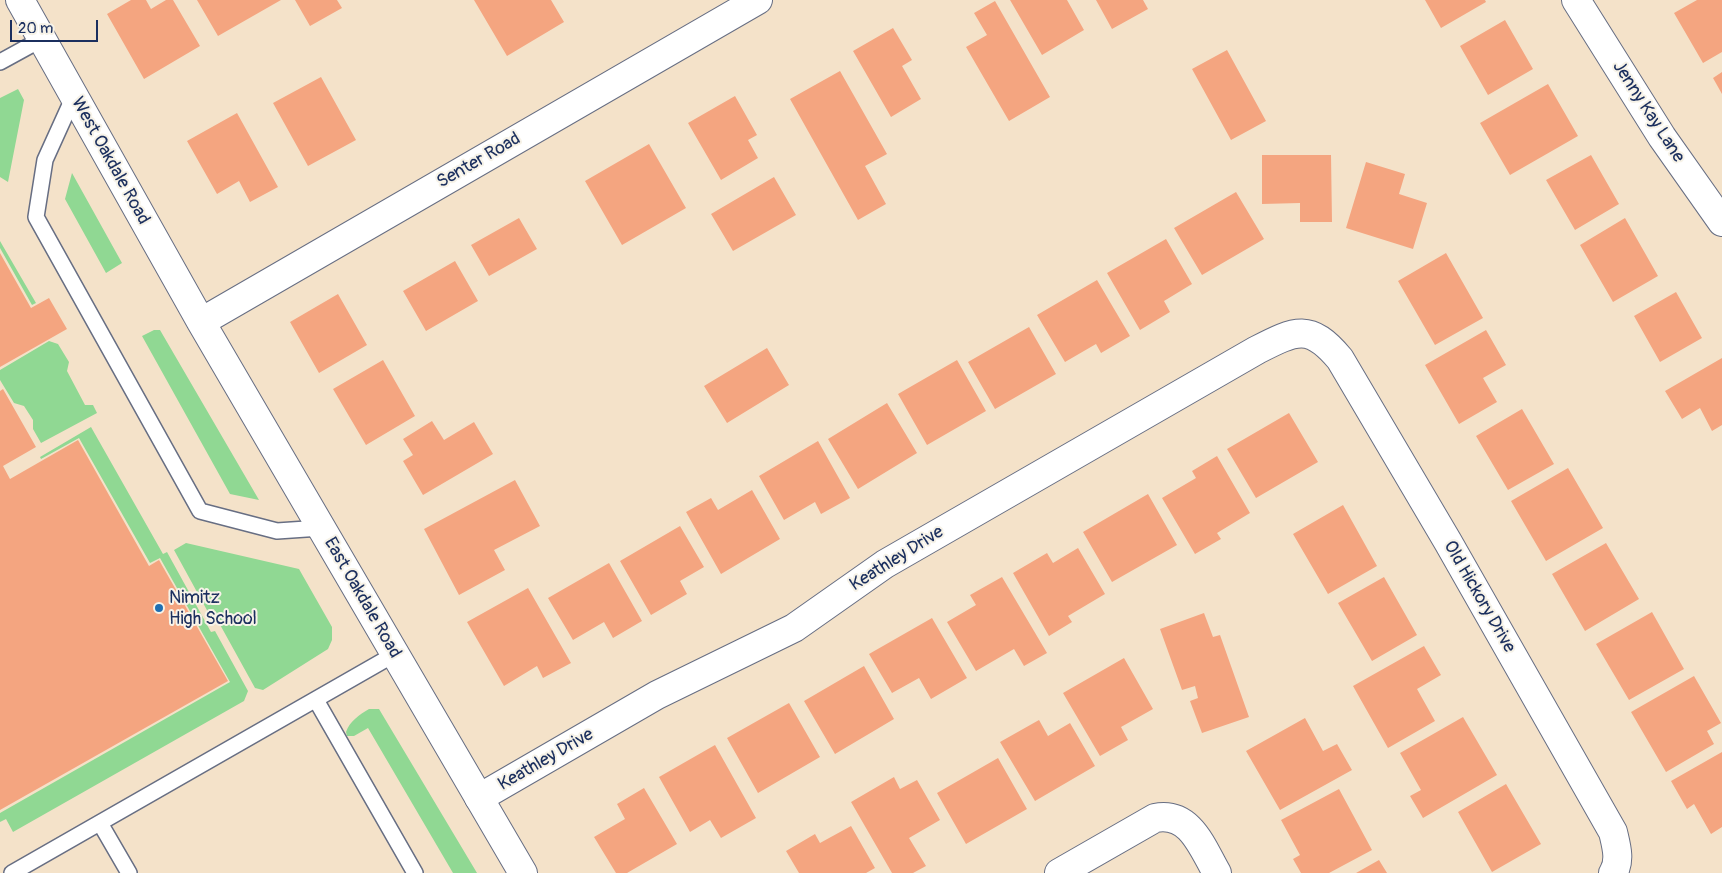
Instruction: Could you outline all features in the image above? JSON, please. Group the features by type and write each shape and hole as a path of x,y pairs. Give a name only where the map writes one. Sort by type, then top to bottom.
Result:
{"street":[{"name":"West Oakdale Road","path":"20,0 201,322"},
{"name":"Senter Road","path":"201,322 758,0"},
{"name":"Jenny Kay Lane","path":"1576,0 1662,137 1722,222"},
{"name":"East Oakdale Road","path":"201,322 523,873"},
{"name":"Keathley Drive","path":"479,798 657,695 794,628 885,564 1257,350 1281,338 1302,333 1318,337"},
{"name":"Old Hickory Drive","path":"1318,337 1326,342 1340,359 1448,542 1612,832 1617,851 1615,870"},
{"path":"1060,873 1155,818 1173,816 1190,828 1217,873"}],"lane":[{"path":"0,62 42,39"},
{"path":"74,96 45,160 36,217 200,510 277,531 321,528"},
{"path":"12,873 394,654"},
{"path":"316,700 414,873"},
{"path":"100,823 129,873"}],"green space":[{"path":"18,89 24,100 8,182 0,177 0,98"},
{"path":"72,173 122,263 106,273 65,199"},
{"path":"0,241 36,303 32,305 0,248"},
{"path":"154,330 160,330 259,500 230,494 142,336"},
{"path":"49,341 58,344 69,362 67,371 85,405 93,405 97,413 41,443 33,429 33,420 24,406 14,403 0,380 0,370"},
{"path":"91,427 163,554 167,552 211,632 215,631 248,691 244,701 13,832 6,819 0,822 0,813 230,682 160,558 150,563 79,438 41,459 40,457"},
{"path":"186,543 299,569 332,627 332,640 328,649 263,690 255,688 218,621 214,623 174,550"},
{"path":"369,709 379,709 477,873 453,873 368,728 354,736 347,736 346,732 352,721"}],"building":[{"path":"131,0 146,0 151,9 166,0 173,0 200,46 144,79 107,14"},
{"path":"197,0 281,0 218,36"},
{"path":"295,0 337,0 342,8 310,26"},
{"path":"474,0 551,0 564,22 507,56"},
{"path":"1010,0 1067,0 1084,30 1042,55"},
{"path":"1096,0 1143,0 1148,9 1112,29"},
{"path":"1425,0 1485,0 1486,2 1441,28"},
{"path":"1697,0 1722,0 1722,52 1703,63 1674,13"},
{"path":"995,1 1050,97 1009,121 966,47 987,35 974,13"},
{"path":"1505,20 1533,69 1488,95 1460,46"},
{"path":"893,28 912,60 902,66 921,99 891,117 853,51"},
{"path":"1227,50 1266,121 1231,140 1192,69"},
{"path":"840,71 887,154 865,166 886,204 858,220 790,99"},
{"path":"1722,72 1722,94 1713,78"},
{"path":"321,77 356,140 308,166 273,103"},
{"path":"1548,84 1578,136 1510,175 1480,123"},
{"path":"735,96 757,135 748,140 758,158 721,180 688,123"},
{"path":"237,113 278,187 250,202 239,181 217,194 187,141"},
{"path":"649,144 686,208 622,245 585,181"},
{"path":"1262,155 1331,155 1332,222 1300,222 1300,203 1262,204"},
{"path":"1591,155 1619,204 1575,230 1546,180"},
{"path":"1366,162 1405,174 1399,194 1427,203 1413,249 1346,228"},
{"path":"774,177 796,215 733,251 711,214"},
{"path":"1236,192 1264,239 1202,275 1174,228"},
{"path":"519,218 537,249 489,276 471,245"},
{"path":"1625,218 1658,276 1613,302 1580,245"},
{"path":"1166,239 1192,284 1164,301 1170,312 1140,330 1107,273"},
{"path":"0,253 31,308 49,298 67,329 0,367"},
{"path":"1446,253 1483,318 1435,345 1398,281"},
{"path":"455,261 478,301 426,331 403,291"},
{"path":"1097,280 1130,336 1101,353 1096,344 1065,362 1037,315"},
{"path":"1676,292 1702,338 1660,362 1634,316"},
{"path":"338,294 367,345 319,373 290,322"},
{"path":"1029,327 1056,374 995,409 968,362"},
{"path":"1486,330 1506,365 1483,378 1497,402 1459,424 1425,365"},
{"path":"767,348 789,385 727,423 704,386"},
{"path":"1722,358 1722,425 1712,431 1700,408 1682,419 1665,391"},
{"path":"383,360 415,416 366,445 333,389"},
{"path":"957,360 986,411 927,445 898,394"},
{"path":"3,389 36,447 3,466 10,479 78,440 149,566 159,560 228,681 0,810 0,391"},
{"path":"887,403 917,453 858,489 828,439"},
{"path":"1522,409 1554,464 1508,490 1476,436"},
{"path":"1289,413 1318,462 1256,498 1227,449"},
{"path":"432,421 444,440 474,422 493,454 423,495 403,461 413,455 403,439"},
{"path":"818,441 850,498 821,514 815,502 784,520 759,476"},
{"path":"1217,456 1250,513 1217,533 1221,539 1195,554 1162,498 1196,478 1192,471"},
{"path":"1568,468 1603,528 1546,561 1511,501"},
{"path":"515,480 540,526 494,550 505,570 459,595 424,529"},
{"path":"752,490 780,539 721,574 686,512 711,498 718,510"},
{"path":"1148,494 1177,545 1112,582 1083,532"},
{"path":"1343,505 1377,566 1328,594 1293,534"},
{"path":"680,526 704,567 680,581 687,594 651,615 620,561"},
{"path":"1606,543 1639,599 1585,631 1552,574"},
{"path":"1078,548 1105,594 1068,616 1072,622 1049,636 1013,573 1047,553 1053,563"},
{"path":"609,563 642,621 613,638 604,622 573,640 548,598"},
{"path":"1002,577 1047,653 1024,666 1014,649 976,671 947,622 976,605 970,595"},
{"path":"1384,577 1417,635 1372,661 1338,603"},
{"path":"528,588 571,663 543,678 537,666 504,686 467,622"},
{"path":"1652,612 1684,669 1629,700 1596,644"},
{"path":"1204,613 1213,637 1220,635 1249,717 1202,733 1190,701 1198,698 1195,686 1182,690 1160,629"},
{"path":"932,618 967,678 931,699 919,678 892,693 869,654"},
{"path":"1424,646 1441,675 1417,689 1435,721 1388,748 1353,686"},
{"path":"1124,658 1153,709 1121,727 1128,740 1100,756 1063,693"},
{"path":"864,666 894,719 835,754 804,701"},
{"path":"1694,676 1721,723 1707,731 1714,744 1666,772 1631,712"},
{"path":"789,703 820,757 758,793 727,738"},
{"path":"1463,717 1497,775 1423,818 1410,796 1421,790 1400,753"},
{"path":"1305,718 1323,751 1337,744 1352,770 1280,810 1246,751"},
{"path":"1039,720 1048,736 1070,723 1095,766 1035,801 1000,742"},
{"path":"715,745 756,818 721,838 710,820 690,832 659,777"},
{"path":"1722,752 1722,827 1711,834 1694,804 1687,809 1671,781"},
{"path":"998,758 1027,809 966,844 937,793"},
{"path":"894,777 900,789 917,780 940,820 909,838 926,866 913,873 892,873 851,802"},
{"path":"1506,784 1541,844 1492,872 1458,812"},
{"path":"644,788 677,844 627,873 616,873 594,837 625,819 617,804"},
{"path":"1339,789 1372,850 1329,873 1301,873 1293,859 1300,855 1281,820"},
{"path":"851,826 875,868 866,873 799,873 786,851 815,834 820,843"},
{"path":"1379,860 1387,873 1356,873"}],"place":[{"name":"Nimitz High School","path":"159,608"}]}
